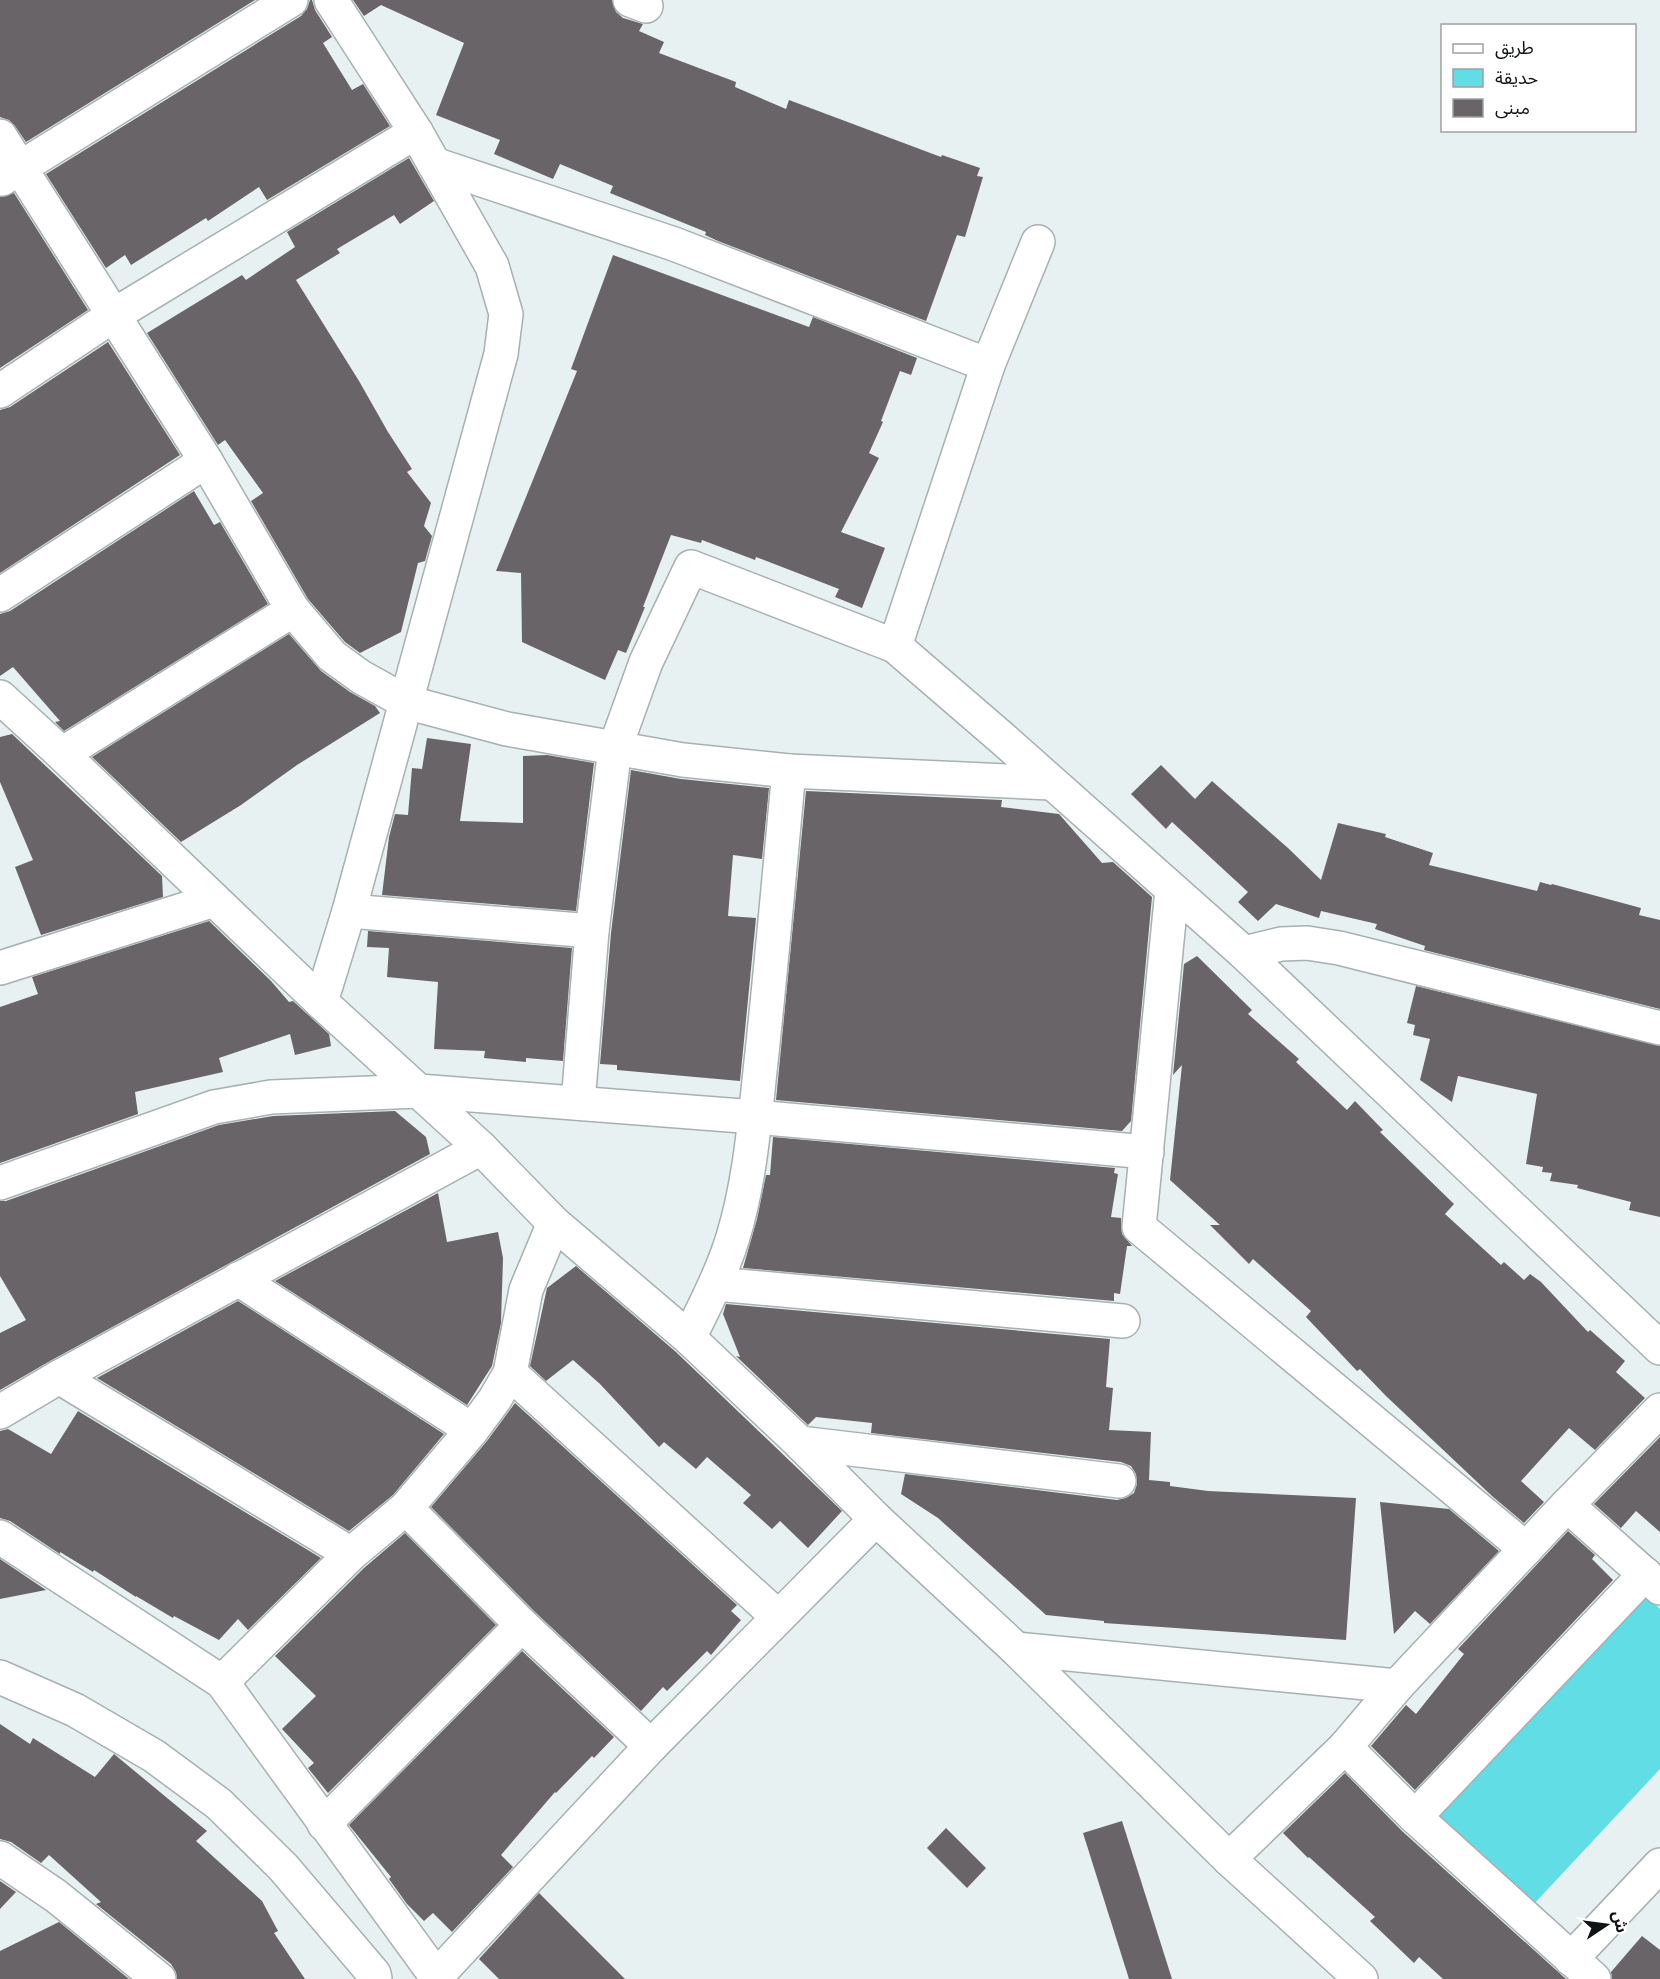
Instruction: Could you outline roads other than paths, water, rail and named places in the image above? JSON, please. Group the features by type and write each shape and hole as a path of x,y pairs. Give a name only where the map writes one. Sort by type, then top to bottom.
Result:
{"street":[{"path":"10,174 291,0"},
{"path":"321,1002 350,911 501,354 506,314 492,266 416,132 331,0"},
{"path":"0,391 114,315 416,132"},
{"path":"0,136 10,174 114,315 206,461 293,610 332,656 361,677 406,702 507,729 683,760 789,771 1051,783"},
{"path":"434,164 674,244 988,365"},
{"path":"895,646 988,365 1038,242"},
{"path":"0,595 206,461"},
{"path":"578,1103 592,931 615,748 646,662 691,567 895,646 1244,953 1660,1348"},
{"path":"62,754 293,610"},
{"path":"0,697 12,725 62,754 321,1002 481,1148 554,1223 688,1338 800,1443 876,1519 1016,1649 1229,1859 1361,1979"},
{"path":"688,1338 716,1284 744,1196 773,953 789,771"},
{"path":"1172,890 1139,1227 1526,1549"},
{"path":"0,968 214,900"},
{"path":"350,911 592,931"},
{"path":"1244,953 1281,944 1307,943 1339,948 1660,1028"},
{"path":"0,1183 214,1107 271,1096 419,1091 755,1117 1147,1152"},
{"path":"0,1412 59,1377 481,1148"},
{"path":"222,1682 351,1554 406,1508 495,1399 510,1373 526,1290 554,1223"},
{"path":"238,1279 472,1430"},
{"path":"716,1284 1123,1322"},
{"path":"510,1373 778,1617"},
{"path":"59,1377 351,1554"},
{"path":"1229,1859 1344,1747 1397,1686 1660,1410"},
{"path":"800,1443 1119,1481"},
{"path":"1415,1817 1652,1581 1567,1505"},
{"path":"406,1508 522,1625 651,1746"},
{"path":"0,1537 222,1682 435,1977 651,1746 876,1519"},
{"path":"324,1824 522,1625"},
{"path":"1016,1649 1397,1686"},
{"path":"0,1677 75,1710 154,1756 219,1804 283,1867 378,1977"},
{"path":"1344,1747 1415,1817 1582,1969 1660,1865"},
{"path":"0,1858 56,1896 159,1979"}]}
